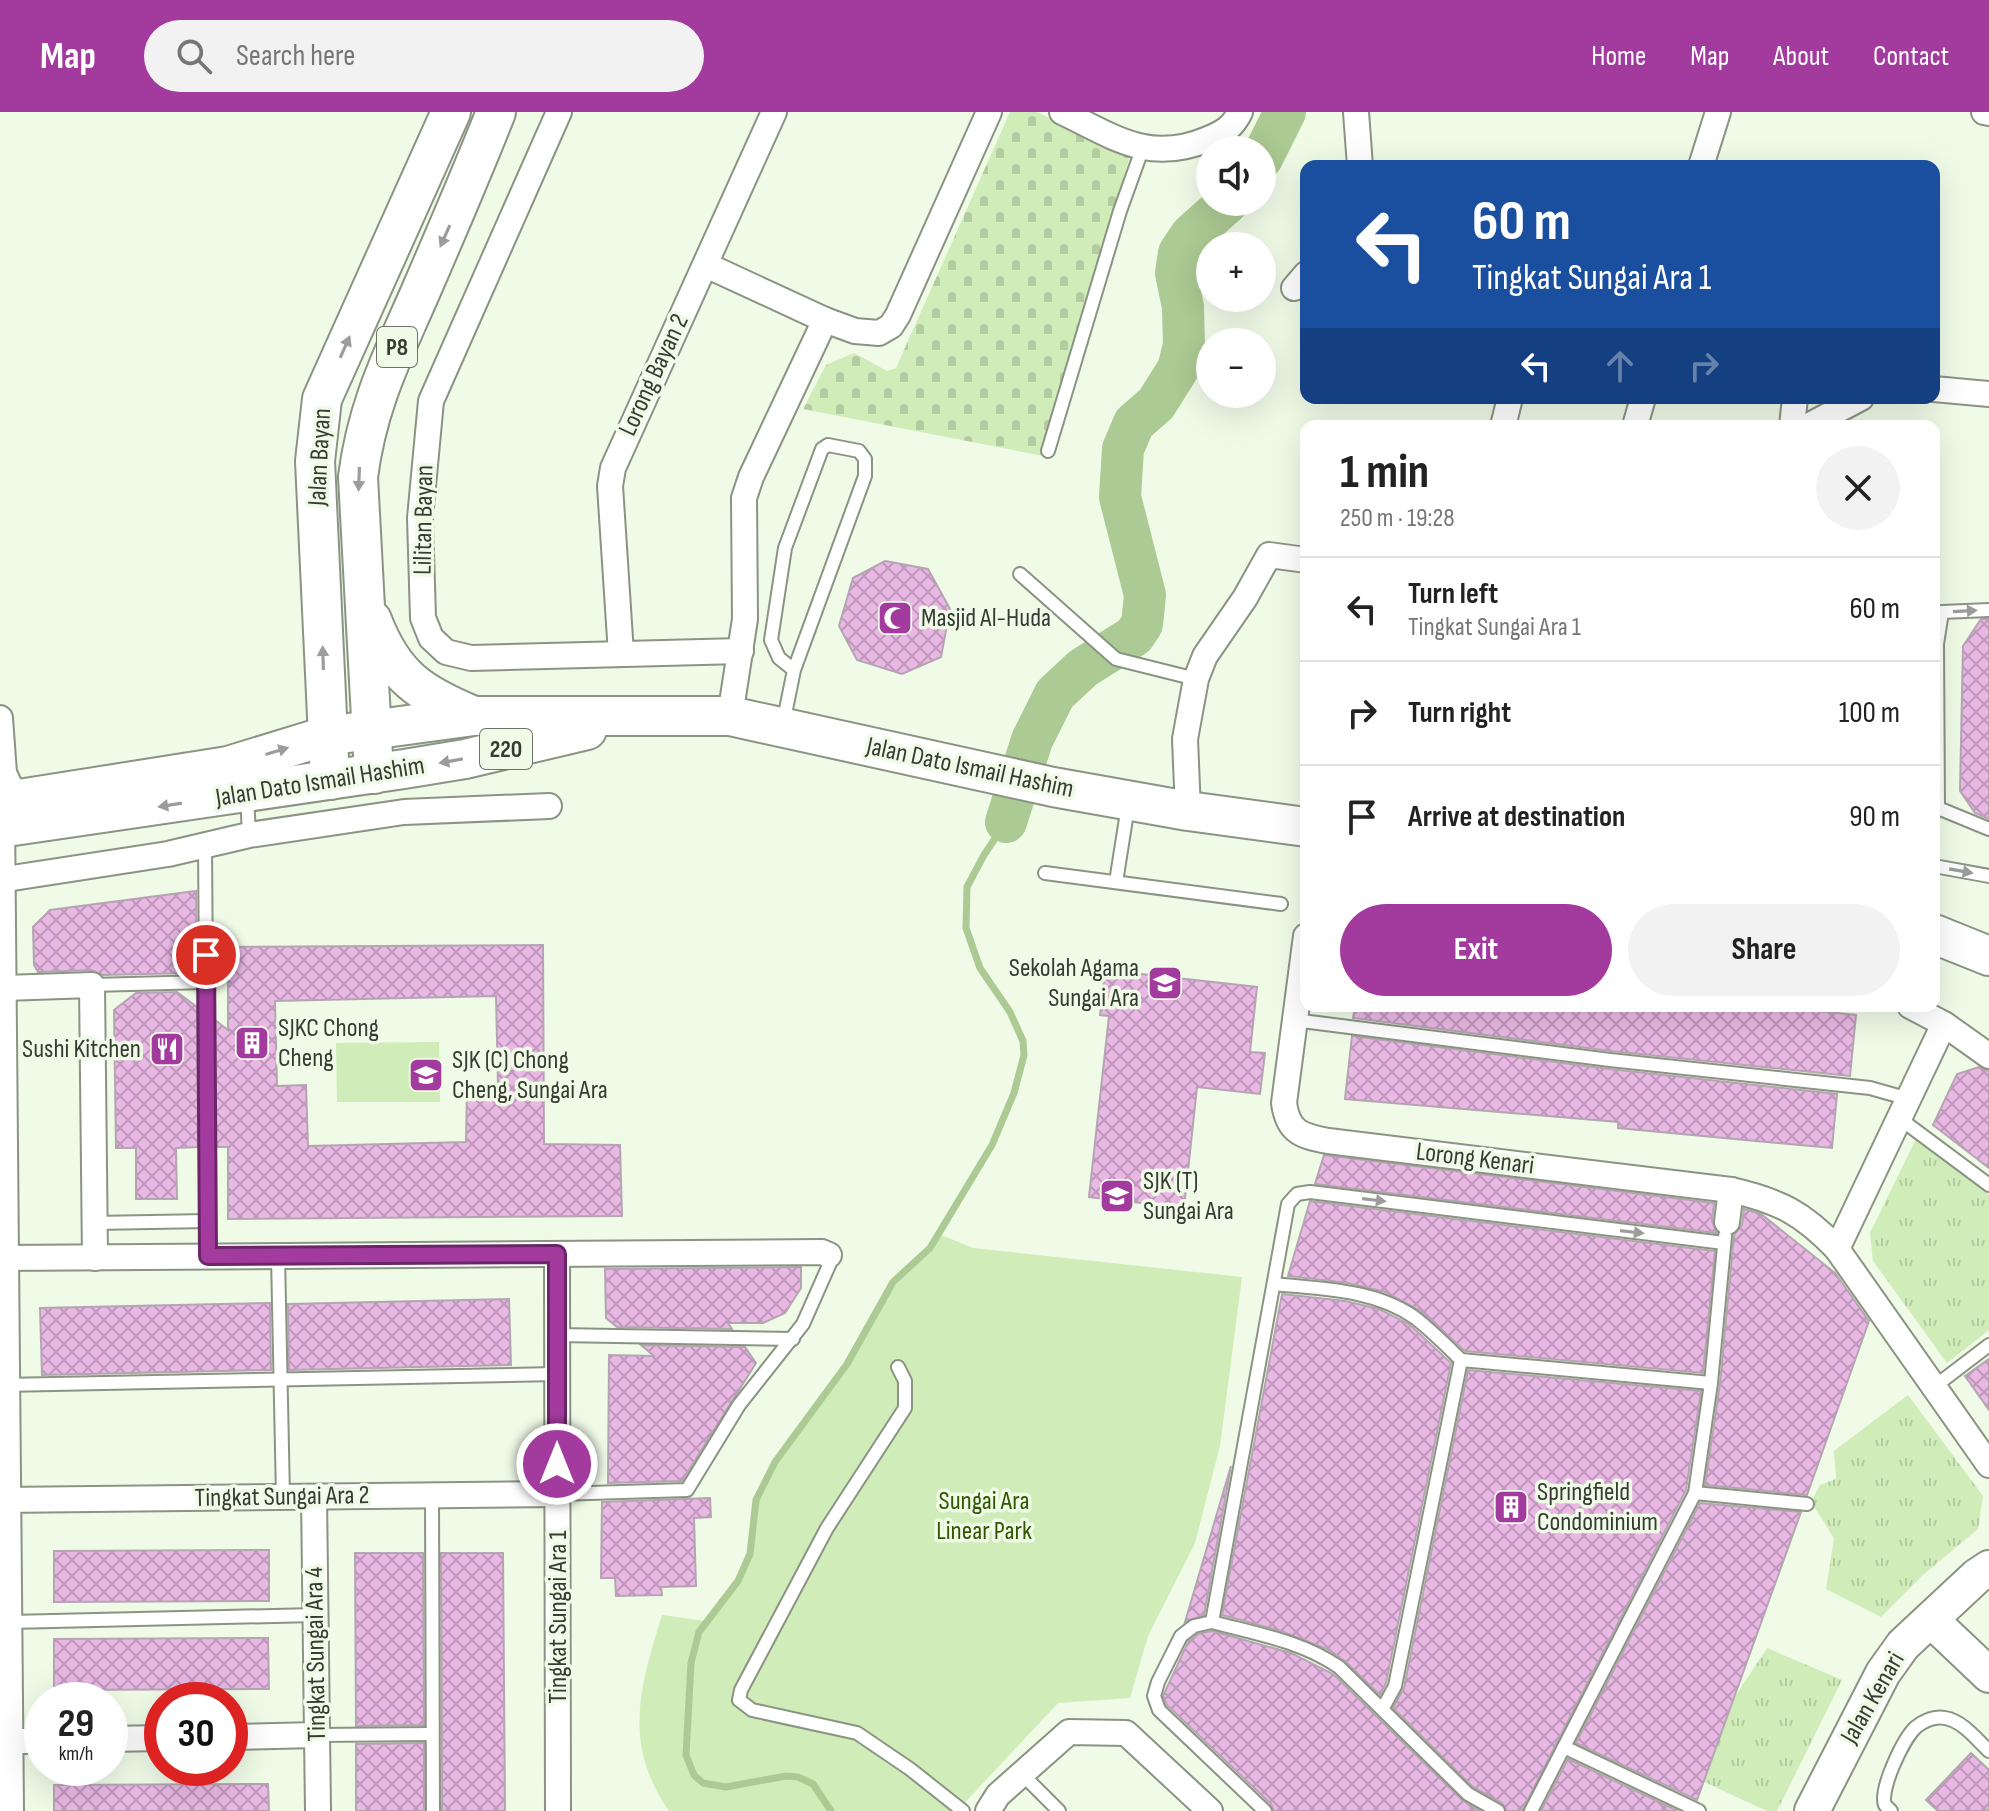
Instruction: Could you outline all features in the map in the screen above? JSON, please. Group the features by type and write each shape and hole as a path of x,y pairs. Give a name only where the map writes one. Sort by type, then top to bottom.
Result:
{"main road":[{"path":"425,165 426,112"},
{"name":"Jalan Bayan","path":"330,780 315,461 322,399 451,112"},
{"path":"466,187 480,112"},
{"name":"Jalan Bayan","path":"374,774 358,477 363,438 373,401 496,112"},
{"path":"363,595 380,641 391,661 407,679 440,702 474,716"},
{"name":"Jalan Dato Ismail Hashim","path":"7,811 247,793 374,774 507,749 577,733 635,715"},
{"name":"Jalan Dato Ismail Hashim","path":"7,811 228,766 326,736 371,729 474,716 730,716 1053,787 1188,811 1300,826"},
{"path":"1940,936 1989,956"}],"street":[{"name":"Lilitan Bayan","path":"559,112 431,401 420,518 423,618 431,638 446,652 471,658 741,651"},
{"name":"Lorong Bayan 2","path":"621,654 610,486 613,468 774,112"},
{"path":"706,265 825,320 866,334 879,333 891,326 898,315 989,112"},
{"path":"1062,112 1143,147 1162,151 1223,133 1240,112"},
{"path":"1356,112 1360,160"},
{"path":"1703,160 1718,112"},
{"path":"730,716 745,619 744,498 825,320"},
{"path":"1940,390 1989,394"},
{"path":"1819,420 1850,404"},
{"path":"1188,811 1185,739 1196,679 1205,656 1245,598 1269,555 1300,559"},
{"path":"0,718 4,773 11,788 2,880 4,1500 10,1622 11,1811"},
{"path":"2,880 168,854 249,835 404,812 549,806"},
{"name":"Lorong Kenari","path":"1300,978 1284,1103 1286,1119 1295,1131 1309,1137 1731,1190 1765,1198 1792,1210 1815,1225 1837,1249 1989,1465"},
{"path":"4,988 92,985 95,1258"},
{"path":"1921,1012 1989,1056"},
{"path":"1837,1249 1944,1024"},
{"path":"1726,1232 1731,1190"},
{"path":"3,1258 822,1252 829,1255"},
{"name":"Tingkat Sungai Ara 1","path":"557,1254 558,1811"},
{"name":"Tingkat Sungai Ara 2","path":"4,1500 557,1494"},
{"name":"Tingkat Sungai Ara 4","path":"314,1497 318,1811"},
{"name":"Jalan Kenari","path":"1812,1811 1883,1673 1903,1645 1989,1568"},
{"path":"1931,1620 1989,1675"},
{"path":"988,1811 998,1795 1069,1732 1126,1733 1210,1811"},
{"path":"248,1737 317,1735"},
{"path":"10,1741 24,1741"}],"lane":[{"path":"1048,451 1120,211 1143,147"},
{"path":"783,726 794,670 865,476 865,459 859,451 828,445 818,455 785,548 771,640 779,658 794,670"},
{"path":"1020,574 1116,659 1196,679"},
{"path":"1940,625 1942,612 1989,610"},
{"path":"741,651 771,640"},
{"path":"247,793 249,835"},
{"path":"1116,882 1129,801"},
{"path":"1940,809 1989,829"},
{"path":"205,845 208,1256"},
{"path":"1940,867 1989,876"},
{"path":"1045,873 1281,904"},
{"path":"92,985 206,982"},
{"path":"1294,1020 1610,1060 1870,1088 1904,1109 1989,1185"},
{"path":"1212,1622 1288,1204 1297,1194 1310,1192 1726,1232 1711,1383 1695,1493 1531,1811"},
{"path":"94,1223 208,1221"},
{"path":"557,1494 687,1490 739,1405 803,1324 830,1263 829,1255"},
{"path":"278,1256 283,1497"},
{"path":"1274,1284 1358,1293 1384,1302 1412,1316 1461,1360 1711,1383"},
{"path":"557,1335 793,1339"},
{"path":"1934,1387 1989,1345"},
{"path":"1383,1708 1395,1686 1461,1360"},
{"path":"898,1367 905,1381 905,1408 827,1528 741,1690 739,1700 752,1710 857,1733 910,1769 963,1811"},
{"path":"3,1385 557,1374"},
{"path":"1695,1493 1807,1504"},
{"path":"432,1496 433,1811"},
{"path":"10,1622 315,1615"},
{"path":"1265,1811 1159,1710 1154,1696 1158,1682 1181,1636 1194,1626 1212,1622 1299,1644 1319,1653 1339,1667 1383,1708 1468,1794 1498,1811"},
{"path":"1891,1811 1882,1798 1883,1790 1906,1740 1926,1721 1942,1717 1953,1720 1989,1751"},
{"path":"317,1735 432,1734"},
{"path":"1564,1747 1699,1811"},
{"path":"1022,1774 1059,1811"}],"green space":[{"path":"1010,112 1037,112 1130,156 1043,456 803,409 826,365 854,353 887,371 896,368"},
{"path":"439,1042 440,1102 337,1102 336,1043"},
{"path":"1916,1139 1989,1195 1989,1330 1947,1363 1873,1261 1870,1233"},
{"name":"Sungai Ara Linear Park","path":"939,1234 973,1248 1242,1277 1220,1446 1195,1543 1148,1636 1130,1698 1058,1703 957,1811 669,1811 654,1786 640,1738 642,1691 662,1615 705,1621 738,1581 750,1554 756,1501 775,1462 847,1364 893,1282 930,1248"},
{"path":"1908,1395 1983,1496 1978,1529 1924,1574 1881,1617 1826,1589 1834,1538 1811,1502 1820,1485 1836,1479 1834,1451"},
{"path":"1767,1648 1842,1680 1777,1811 1767,1811 1685,1773"}],"building":[{"name":"Masjid Al-Huda","path":"885,561 928,569 950,609 941,657 902,674 857,660 839,626 853,578"},
{"path":"1981,619 1989,619 1989,819 1975,813 1960,791 1963,646"},
{"path":"196,891 197,967 188,973 103,975 91,970 38,972 34,965 33,927 50,910"},
{"name":"SJKC Chong Cheng","path":"543,945 544,1144 620,1145 622,1216 228,1219 228,1147 216,1147 215,1020 228,1030 228,947","holes":["496,996 498,1085 467,1085 466,1142 308,1146 306,1085 277,1086 275,1001"]},
{"path":"1105,970 1257,987 1250,1052 1265,1053 1260,1094 1197,1087 1184,1208 1089,1197 1109,1016 1100,1015"},
{"path":"177,992 197,1007 198,1147 176,1148 177,1199 136,1199 136,1148 116,1148 114,1010 136,993"},
{"path":"1354,1012 1827,1012 1856,1015 1850,1076 1611,1051 1353,1018"},
{"path":"1352,1036 1837,1094 1832,1148 1618,1128 1618,1122 1345,1099"},
{"path":"1979,1067 1989,1071 1989,1168 1933,1125 1957,1074"},
{"path":"1324,1155 1714,1203 1712,1221 1717,1233 1315,1184"},
{"path":"1310,1201 1715,1251 1703,1373 1465,1351 1419,1310 1385,1292 1348,1283 1288,1276"},
{"path":"1744,1209 1761,1214 1835,1273 1869,1321 1807,1495 1705,1485 1720,1384 1734,1235 1742,1225"},
{"path":"801,1267 801,1288 785,1313 763,1323 728,1323 732,1329 617,1327 606,1318 605,1269"},
{"path":"1282,1294 1345,1301 1379,1309 1409,1324 1451,1363 1386,1683 1380,1695 1329,1650 1281,1631 1222,1615"},
{"path":"509,1299 511,1365 289,1370 288,1304"},
{"path":"270,1303 271,1370 42,1375 40,1308"},
{"path":"641,1345 745,1347 756,1363 682,1481 608,1483 609,1355 654,1356"},
{"path":"1989,1359 1989,1410 1965,1376"},
{"path":"1468,1370 1701,1391 1686,1490 1522,1811 1507,1811 1502,1803 1473,1787 1393,1708 1404,1688"},
{"path":"1231,1466 1204,1615 1185,1622"},
{"path":"710,1498 711,1517 694,1518 696,1586 661,1587 662,1595 616,1596 615,1578 601,1578 602,1502"},
{"path":"1700,1503 1801,1512 1697,1800 1576,1743"},
{"path":"269,1550 269,1601 54,1602 54,1551"},
{"path":"355,1553 423,1553 424,1725 356,1726"},
{"path":"441,1553 503,1553 505,1811 442,1811"},
{"path":"1212,1631 1291,1653 1333,1674 1462,1800 1480,1811 1274,1811 1271,1804 1167,1705 1163,1696 1188,1642 1198,1634"},
{"path":"268,1638 269,1689 248,1689 248,1682 144,1682 144,1690 128,1690 128,1682 54,1682 54,1639"},
{"path":"424,1743 424,1811 356,1811 356,1744"},
{"path":"1971,1753 1989,1770 1989,1811 1938,1811 1926,1800"},
{"path":"1568,1759 1678,1811 1541,1811"},
{"path":"268,1784 269,1811 54,1811 54,1786"}],"waterway":[{"path":"1273,136 1285,112"},
{"path":"1006,822 1032,740 1055,694 1083,668 1134,636 1142,624 1145,595 1120,497 1123,449 1134,423 1156,404 1178,369 1184,345 1183,307 1176,273 1179,253 1191,235 1212,216"},
{"path":"831,1811 813,1784 798,1777 786,1776 726,1787 703,1783 694,1775 686,1755 691,1663 699,1632 738,1581 750,1554 756,1500 775,1462 847,1364 893,1282 930,1248 992,1145 1014,1093 1024,1055 1023,1041 1010,1012 980,968 966,928 967,887 1006,822"}],"place":[{"name":"Masjid Al-Huda","path":"895,618"},
{"name":"Sekolah Agama Sungai Ara","path":"1165,983"},
{"name":"SJKC Chong Cheng","path":"252,1043"},
{"name":"Sushi Kitchen","path":"167,1049"},
{"name":"SJK (C) Chong Cheng, Sungai Ara","path":"426,1075"},
{"name":"SJK (T) Sungai Ara","path":"1117,1196"},
{"name":"Springfield Condominium","path":"1511,1507"}],"route":[{"path":"206,955 208,1256 557,1254 557,1464"}]}
